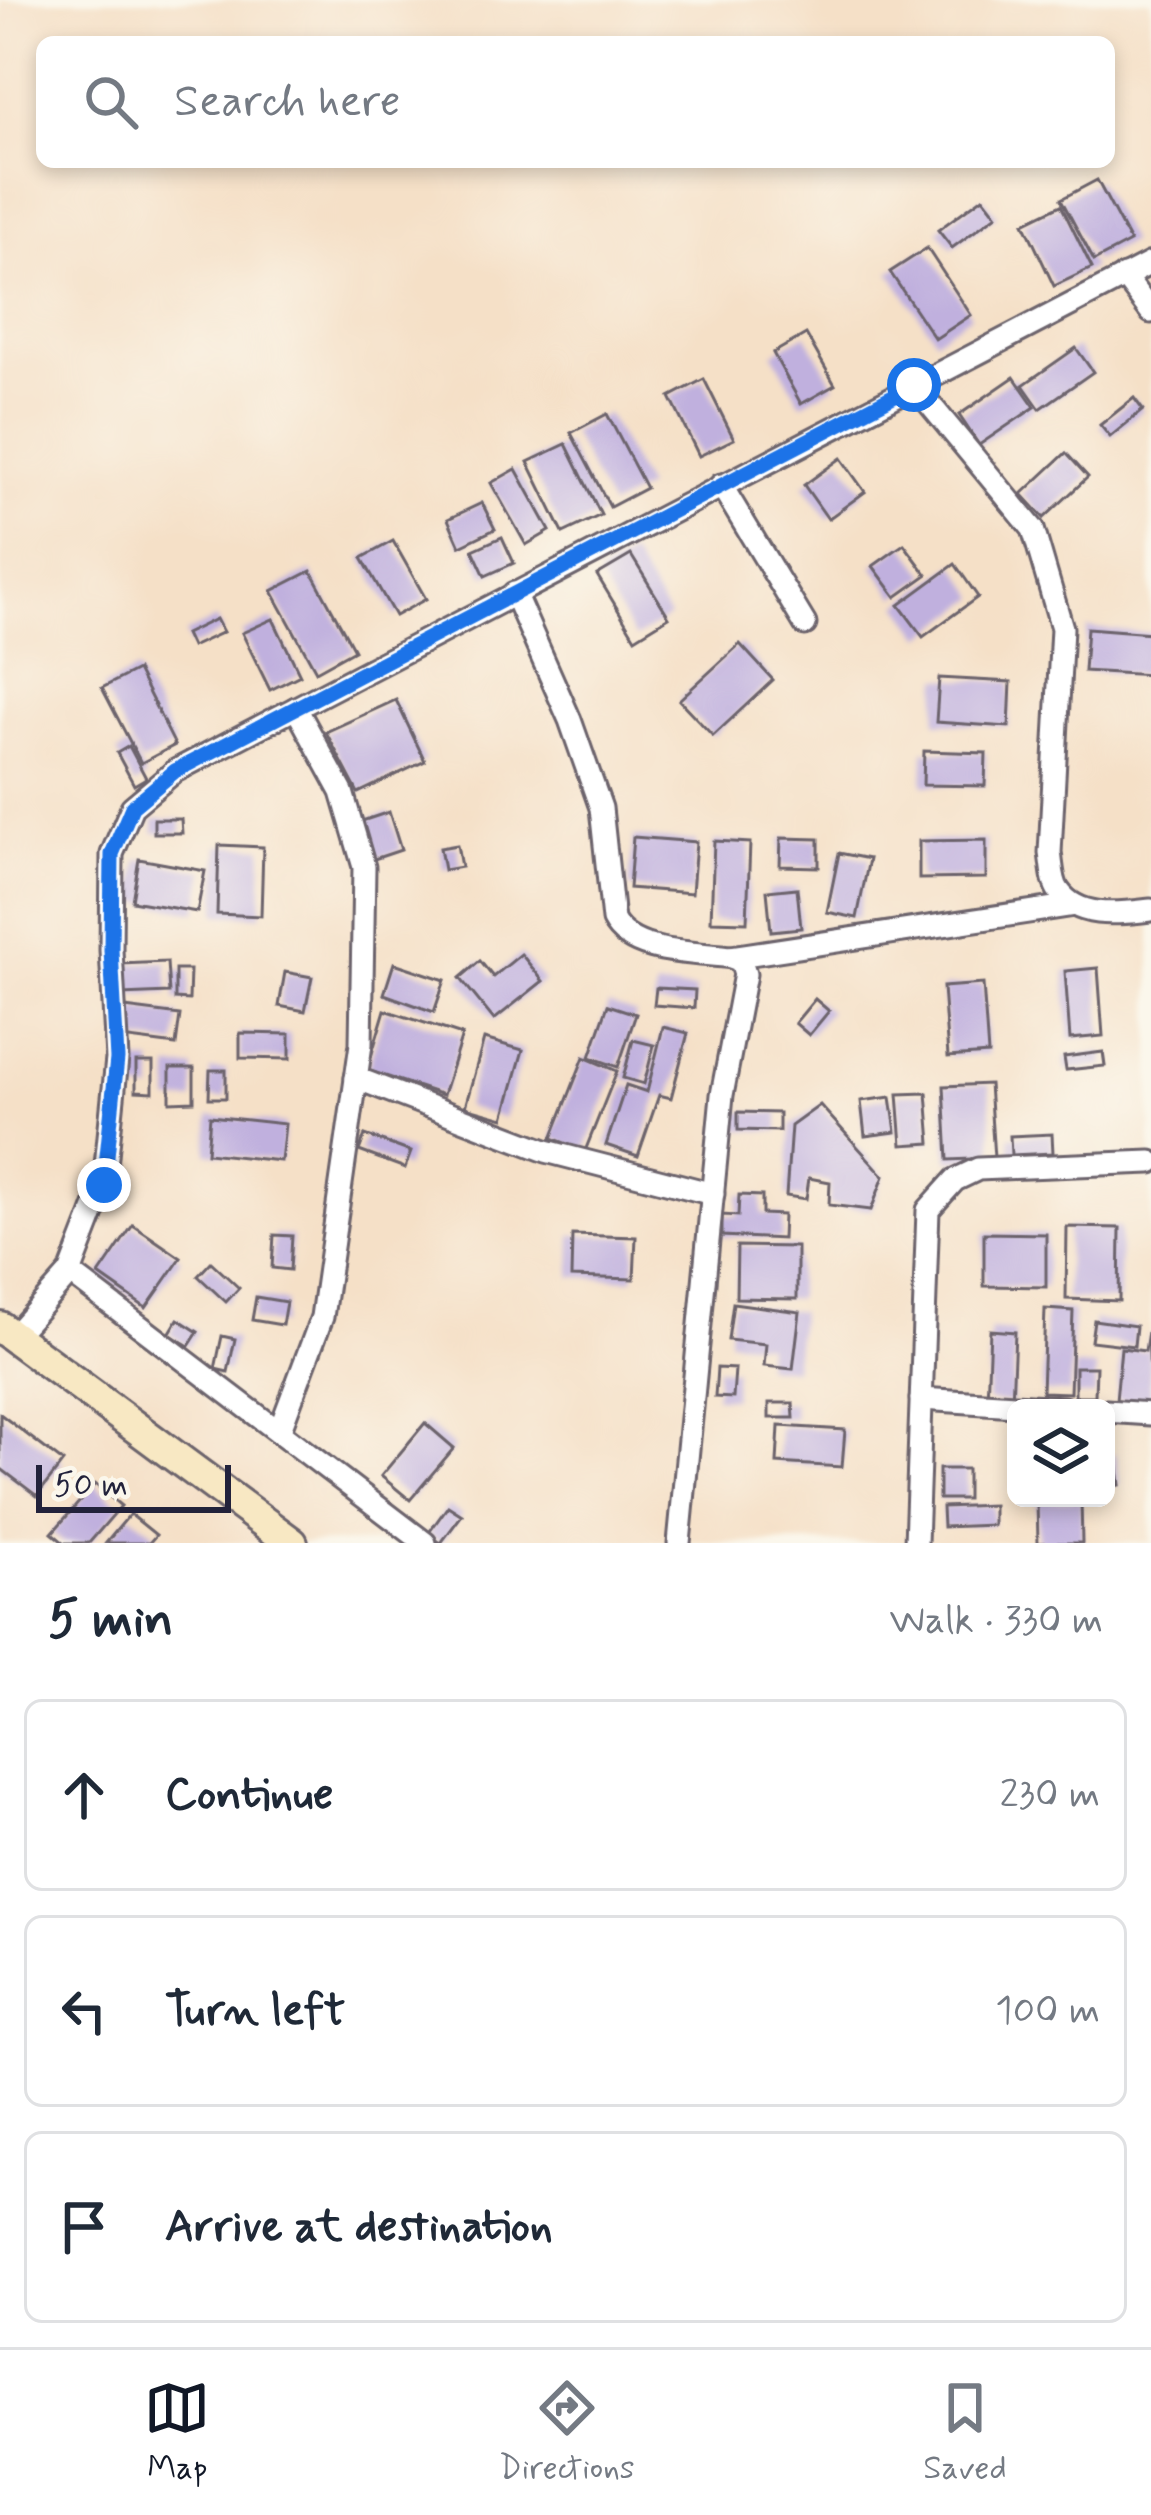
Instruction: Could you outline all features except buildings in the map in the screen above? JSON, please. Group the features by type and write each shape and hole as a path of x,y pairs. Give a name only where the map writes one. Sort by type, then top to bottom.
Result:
{"street":[{"path":"292,1543 6,1332 70,1273 104,1185 117,1059 112,854 132,807 175,771 1151,263"},
{"path":"1124,277 1151,312"},
{"path":"914,385 1033,529 1062,628 1050,853 1057,889 1074,905 1106,915 1151,910"},
{"path":"722,485 805,624"},
{"path":"514,593 570,720 601,808 613,920 620,934 635,942 731,957 740,961 745,974 722,1095 679,1543"},
{"path":"279,1432 322,1317 361,1044 364,867 342,792 296,708"},
{"path":"731,957 1074,905"},
{"path":"356,1078 546,1151 713,1194"},
{"path":"916,1543 928,1210 955,1180 978,1169 1151,1162"},
{"path":"70,1273 424,1543"},
{"path":"921,1399 1007,1404"},
{"path":"1115,1412 1151,1414"}],"route":[{"path":"104,1185 117,1059 112,854 132,807 175,771 914,385"}]}
